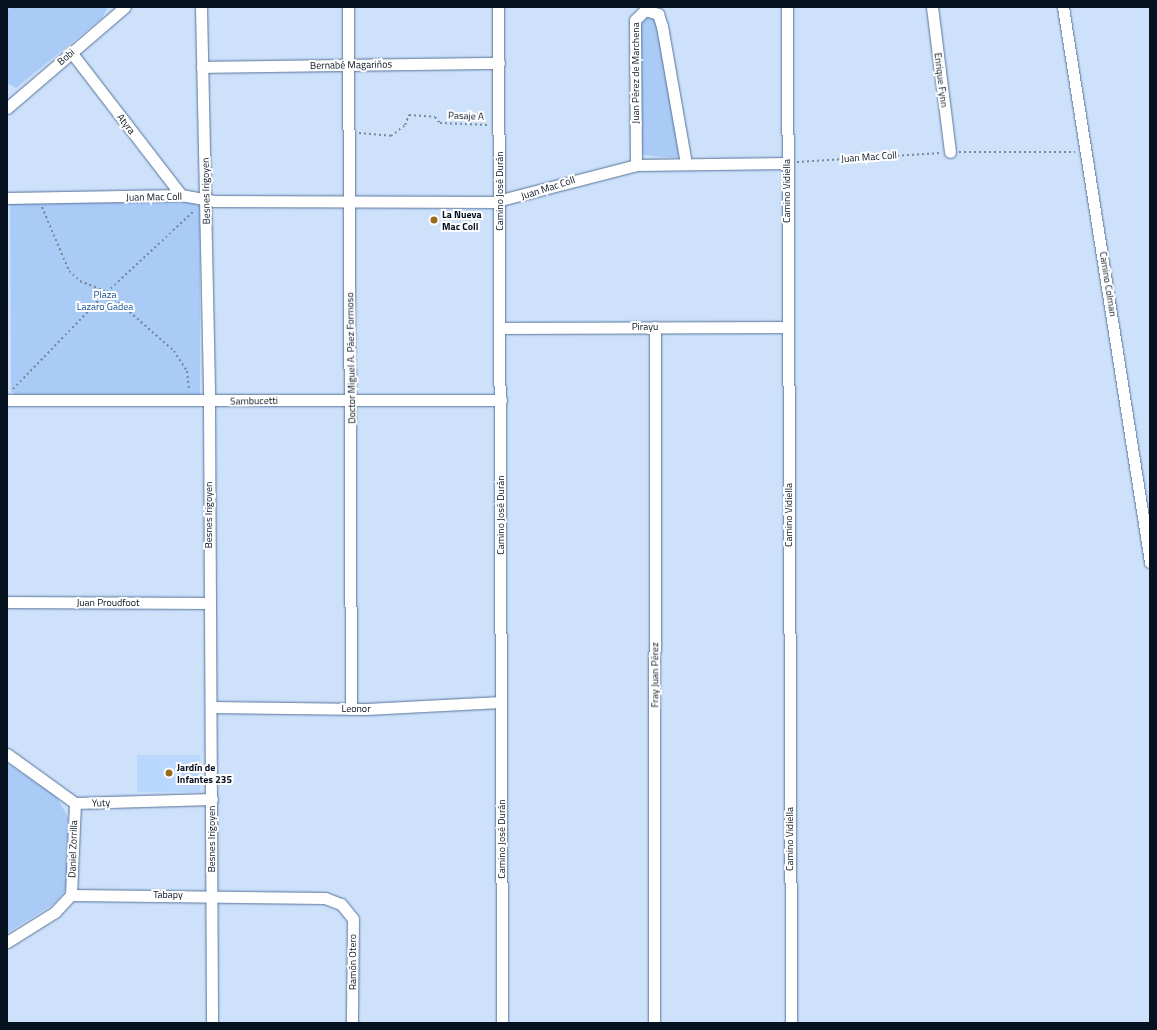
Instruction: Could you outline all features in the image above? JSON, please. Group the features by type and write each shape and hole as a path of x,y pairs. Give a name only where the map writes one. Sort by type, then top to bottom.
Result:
{"street":[{"name":"Besnes Irigoyen","path":"201,7 209,402 212,1023"},
{"name":"Doctor Miguel A. Páez Formoso","path":"348,7 352,399 351,709"},
{"name":"Camino José Durán","path":"498,7 501,328 502,1023"},
{"name":"Camino Vidiella","path":"787,7 791,1023"},
{"name":"Enrique Fynn","path":"932,7 950,152"},
{"name":"Camino Colman","path":"1063,7 1074,93 1088,152 1150,562"},
{"name":"Bobi","path":"7,108 120,8"},
{"name":"Juan Pérez de Marchena","path":"636,165 635,20 645,10 658,14 662,26 686,164"},
{"name":"Atyra","path":"71,52 181,195"},
{"name":"Bernabé Magariños","path":"202,67 499,63"},
{"name":"Juan Mac Coll","path":"7,198 181,195 206,200 500,201 602,171 636,165 787,163"},
{"name":"Fray Juan Pérez","path":"654,1023 655,327"},
{"name":"Pirayu","path":"501,328 788,327"},
{"name":"Sambucetti","path":"7,400 209,402 352,399 501,400"},
{"name":"Juan Proudfoot","path":"7,602 210,603"},
{"name":"Leonor","path":"211,707 351,709 501,702"},
{"path":"7,754 75,803"},
{"name":"Yuty","path":"75,803 212,799"},
{"name":"Daniel Zorrilla","path":"71,895 75,803"},
{"path":"7,942 55,912 71,895"},
{"name":"Tabapy","path":"71,895 212,895 325,898 342,906"},
{"name":"Ramón Otero","path":"342,906 353,919 352,1023"}],"path":[{"name":"Pasaje A","path":"349,133 391,136 405,125 409,115 435,117 440,123 500,125"},
{"name":"Juan Mac Coll","path":"787,163 950,152 1088,152"},
{"path":"39,198 69,271 80,281 107,292 183,361 189,402"},
{"path":"7,395 107,292 206,200"}],"shaded area":[{"name":"Jardín de Infantes 235","path":"137,755 200,755 200,792 137,792"}],"green space":[{"path":"11,7 106,7 107,9 102,18 16,88 7,83 7,10"},
{"path":"644,14 655,18 680,153 677,158 641,155 637,27"},
{"name":"Plaza Lazaro Gadea","path":"10,202 194,202 200,206 200,396 15,397 11,390"},
{"path":"7,763 56,796 68,817 67,885 63,894 54,904 7,933"}],"place":[{"name":"La Nueva Mac Coll","path":"434,220"},
{"name":"Jardín de Infantes 235","path":"169,773"}]}
